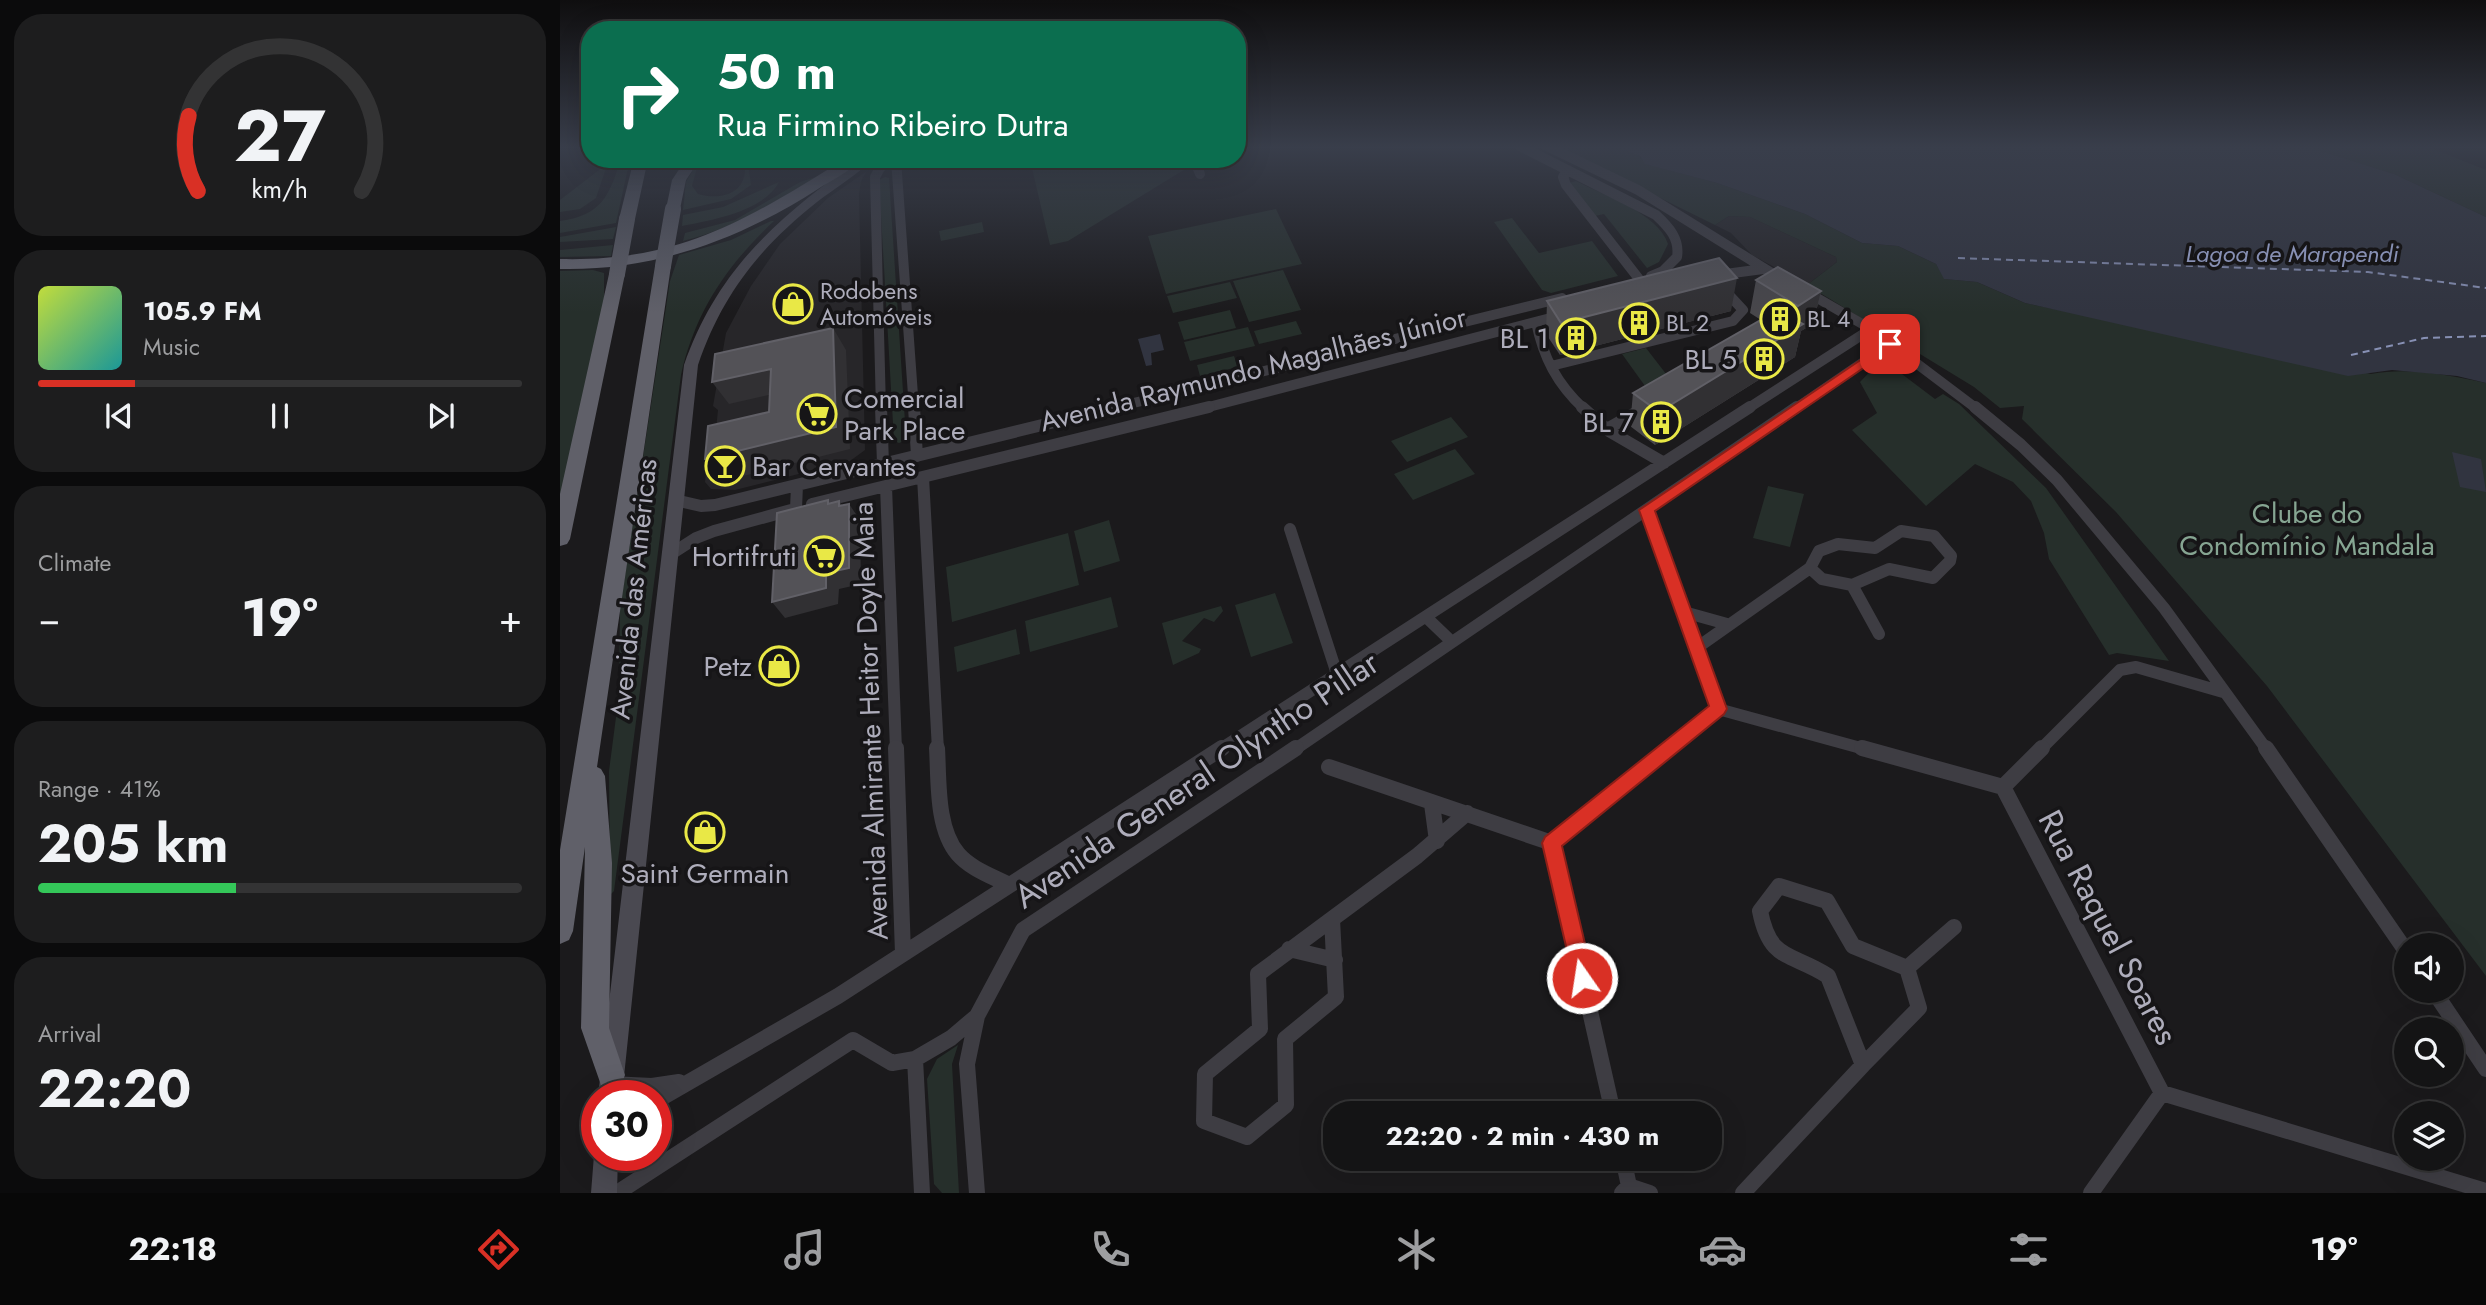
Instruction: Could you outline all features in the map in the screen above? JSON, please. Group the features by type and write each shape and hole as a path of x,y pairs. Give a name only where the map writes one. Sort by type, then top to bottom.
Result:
{"highway":[{"path":"560,539 631,202"},
{"name":"Avenida das Américas","path":"560,931 675,202"},
{"path":"560,264 624,260 678,249 758,219 786,202"},
{"path":"601,664 607,673 593,774 598,863 596,1028 609,1080"}],"main road":[{"name":"Avenida das Américas","path":"611,1080 691,365 696,344 733,278 776,231 808,202"},
{"path":"604,1193 605,1171"}],"street":[{"name":"Avenida Almirante Heitor Doyle Maia","path":"876,202 883,464"},
{"path":"897,202 917,456"},
{"path":"1579,202 1639,279"},
{"path":"1626,283 1666,271 1678,256 1670,227 1656,215 1630,202"},
{"path":"1656,202 1763,270 1871,329 1968,401 2057,480 2164,608 2317,819 2394,933"},
{"path":"1704,279 1730,272 1763,270"},
{"name":"Avenida Raymundo Magalhães Júnior","path":"675,500 701,506 715,505 1576,295"},
{"path":"1551,366 1737,323 1743,310 1730,296"},
{"name":"Avenida Raymundo Magalhães Júnior","path":"668,556 696,538 714,531 923,477 1218,409 1575,312"},
{"path":"1536,322 1542,350 1571,394 1608,429 1658,467"},
{"name":"Avenida General Olyntho Pillar","path":"672,1092 838,996 1871,329"},
{"name":"Avenida General Olyntho Pillar","path":"915,1059 951,1038 977,1016 1023,930 1890,344"},
{"path":"1608,429 1653,402"},
{"path":"1635,457 1658,467"},
{"path":"923,477 940,796 946,835 956,854 1009,885"},
{"path":"796,509 797,485"},
{"name":"Avenida Almirante Heitor Doyle Maia","path":"886,486 902,954"},
{"path":"1647,510 1718,709"},
{"path":"1290,529 1296,555 1337,674"},
{"path":"1698,647 1810,568 1814,556 1833,545 1875,548 1901,531 1934,536 1951,556 1950,561 1933,578 1889,569 1852,585 1822,579 1810,568"},
{"path":"1852,585 1879,634"},
{"path":"1684,612 1727,624"},
{"path":"1426,617 1452,642"},
{"path":"1718,709 2003,787 2120,670 2136,667 2223,692"},
{"path":"1552,843 1718,709"},
{"path":"1329,767 1552,843"},
{"name":"Rua Raquel Soares","path":"2003,787 2162,1093"},
{"path":"1433,804 1437,841"},
{"path":"1332,918 1336,998 1285,1039 1286,1105 1247,1137 1204,1121 1205,1074 1260,1029 1258,974 1289,949 1437,841 1467,813"},
{"path":"1552,843 1610,1101"},
{"path":"1863,1065 1834,985 1828,976 1773,949 1760,911 1779,886 1823,899 1831,905 1846,938 1853,946 1907,968"},
{"path":"1907,968 1954,927"},
{"path":"1289,949 1335,960"},
{"path":"1743,1193 1863,1065 1915,1015 1919,1008 1907,968"},
{"path":"2442,1003 2486,1069"},
{"path":"977,1016 967,1063 977,1193"},
{"path":"617,1193 853,1040 892,1063 915,1059 922,1193"},
{"name":"Avenida General Olyntho Pillar","path":"672,1085 699,1076"},
{"path":"2091,1193 2162,1093 2486,1191"},
{"path":"1624,1171 1625,1189 1650,1193"}],"shaded area":[{"path":"824,202 859,202 865,450 850,461 735,490 711,489 705,482 708,454 714,448 718,410 713,406 726,333 751,286 780,244"},
{"path":"1729,216 1750,217 1836,257 1837,262 1807,285 1752,255 1731,233 1715,225"}],"green space":[{"path":"560,202 591,202 580,209 560,212"},
{"path":"602,202 621,202 616,223 560,233 560,221 586,214"},
{"path":"684,202 719,202 683,210"},
{"path":"735,202 760,202 736,213 682,226 683,215 723,207"},
{"path":"766,202 775,202 719,230 683,241 685,233 735,220"},
{"path":"880,202 891,202 906,437 899,443 894,441"},
{"path":"1040,202 1132,202 1068,241 1050,245"},
{"path":"1584,202 1620,202 1642,214 1662,233 1668,244 1659,262 1647,268 1604,214 1595,216"},
{"name":"Clube do Condomínio Mandala","path":"1668,202 1770,202 1805,214 1862,243 1898,246 1936,264 1945,279 1977,282 2025,303 2371,374 2414,372 2486,383 2486,976 2464,947 2464,933 2454,933 2267,686 2116,512 2022,419 2024,406 2000,408 1974,387 1807,285 1837,262 1836,257 1750,217 1729,216 1715,225"},
{"path":"2453,202 2486,202 2486,217"},
{"path":"1276,209 1302,264 1166,294 1148,236"},
{"path":"1512,218 1539,253 1592,241 1618,276 1551,293 1542,290 1494,222"},
{"path":"774,221 742,255 715,291 695,331 681,375 614,891 610,895 609,771 619,694 620,607 670,281 679,255 731,240"},
{"path":"982,222 984,232 941,241 939,231"},
{"path":"616,227 613,239 560,242 560,237"},
{"path":"613,245 611,256 560,257 560,250"},
{"path":"593,270 604,273 604,301 560,500 560,271"},
{"path":"1283,270 1301,310 1249,322 1233,281"},
{"path":"1230,282 1237,298 1173,313 1167,296"},
{"path":"1230,310 1236,328 1184,340 1178,322"},
{"path":"1296,321 1302,334 1259,344 1254,331"},
{"path":"1248,327 1255,346 1190,361 1184,342"},
{"path":"1646,348 1670,379 1645,386 1622,354"},
{"path":"1234,356 1238,367 1200,376 1197,365"},
{"path":"1882,359 1935,399 1943,394 1959,404 2046,488 2169,661 2117,653 2109,655 2049,559 2044,533 2031,501 2013,482 1975,464 1926,506 1852,430 1877,413 1860,382"},
{"path":"1451,417 1468,437 1407,462 1391,441"},
{"path":"1455,449 1475,474 1413,500 1394,474"},
{"path":"1768,486 1804,494 1790,547 1753,538"},
{"path":"1109,520 1120,561 1084,572 1074,531"},
{"path":"1068,533 1079,585 952,622 946,567"},
{"path":"1275,593 1293,643 1251,657 1235,605"},
{"path":"1111,597 1118,627 1030,652 1025,621"},
{"path":"1221,606 1223,611 1214,622 1204,618 1182,641 1201,649 1199,653 1173,665 1162,623"},
{"path":"1016,629 1020,654 957,672 954,647"},
{"path":"958,1045 952,1064 959,1193 942,1193 934,1184 927,1079 937,1059"}],"water":[{"name":"Lagoa de Marapendi","path":"1770,202 2453,202 2486,217 2486,383 2457,376 2392,370 2348,376 2025,303 1977,282 1944,279 1936,264 1898,246 1862,243 1805,214"},
{"path":"1160,334 1164,350 1151,353 1152,365 1146,366 1138,339"},
{"path":"2452,452 2481,459 2486,492 2460,487"}],"building":[{"path":"1719,258 1737,278 1561,323 1547,301"},
{"path":"1778,267 1821,291 1798,306 1756,280"},
{"path":"1774,308 1803,324 1659,412 1633,393 1771,314"},
{"path":"833,328 836,427 705,459 708,426 769,412 771,369 712,382 715,354"},
{"name":"Hortifruti","path":"828,500 828,504 839,501 839,506 849,504 849,568 826,573 826,588 772,602 777,513"}],"ferry route":[{"path":"1958,258 2368,272 2486,288"},
{"path":"2351,355 2424,338 2486,336"}],"place":[{"name":"Rodobens Automóveis","path":"793,304"},
{"name":"BL 4","path":"1780,319"},
{"name":"BL 2","path":"1639,323"},
{"name":"BL 1","path":"1576,338"},
{"name":"BL 5","path":"1764,359"},
{"name":"Comercial Park Place","path":"817,414"},
{"name":"BL 7","path":"1661,422"},
{"name":"Bar Cervantes","path":"725,466"},
{"name":"Hortifruti","path":"824,556"},
{"name":"Petz","path":"779,666"},
{"name":"Saint Germain","path":"705,832"}],"route":[{"path":"1582,978 1552,843 1718,709 1647,510 1890,344"}]}
